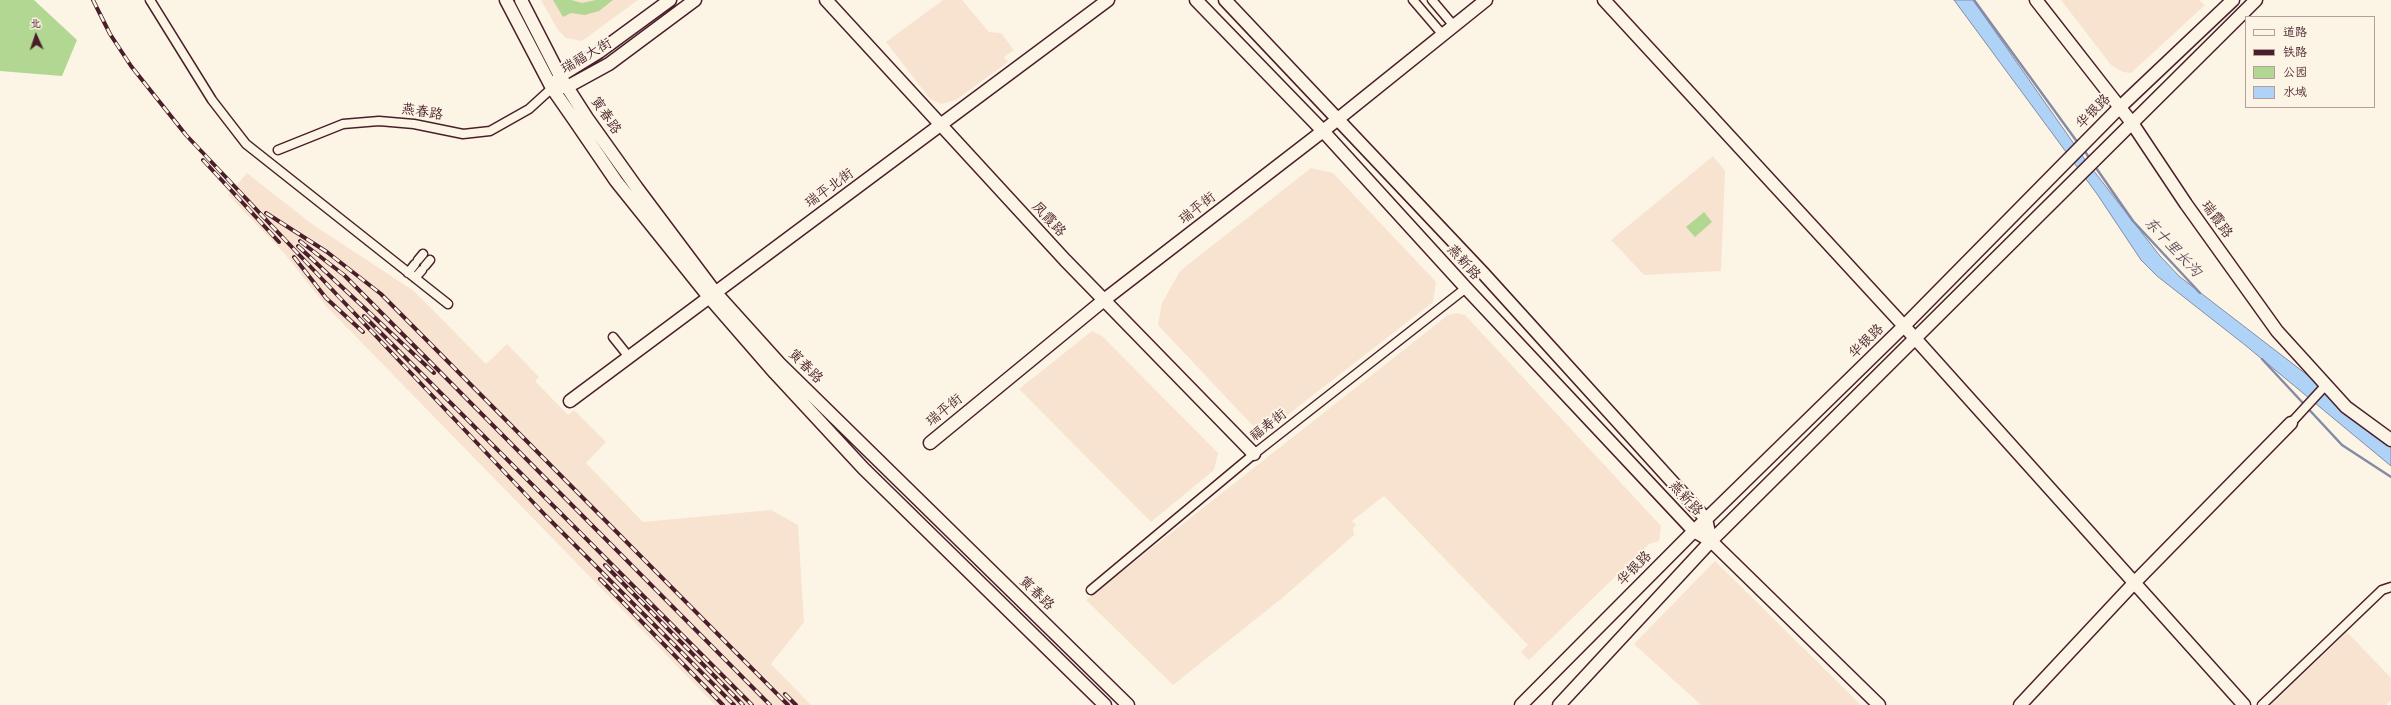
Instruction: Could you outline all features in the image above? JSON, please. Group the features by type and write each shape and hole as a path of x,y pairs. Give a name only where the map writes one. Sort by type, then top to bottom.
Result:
{"street":[{"path":"150,0 212,100 246,144 448,304"},
{"name":"寅春路","path":"506,0 552,88 616,181 712,295 775,373 863,468 1105,705"},
{"name":"寅春路","path":"521,0 560,76 712,295 779,363 1128,705"},
{"name":"瑞福大街","path":"552,88 560,76 599,52 670,0"},
{"name":"瑞福大街","path":"552,88 568,87 609,64 696,0"},
{"name":"凤霞路","path":"826,0 940,126 1104,300 1254,454"},
{"name":"瑞平北街","path":"570,401 1108,0"},
{"name":"燕新路","path":"1196,0 1323,131 1466,288 1694,531 1711,541 1879,705"},
{"name":"燕新路","path":"1225,0 1483,273 1706,519 1711,541"},
{"path":"1413,0 1442,35"},
{"path":"1432,0 1454,26"},
{"name":"瑞平街","path":"930,443 1104,300 1339,119 1486,0"},
{"path":"1604,0 1915,338 2244,705"},
{"name":"瑞霞路","path":"2036,0 2132,123 2186,204 2273,325 2325,386 2346,407 2391,440"},
{"name":"华银路","path":"1521,705 1706,519 1904,326 2119,108 2233,0"},
{"path":"1559,705 1711,541 2256,0"},
{"name":"燕春路","path":"278,150 343,124 379,121 414,124 463,134 490,131 529,110 552,88"},
{"path":"408,273 419,260"},
{"path":"415,278 426,265"},
{"name":"福寿街","path":"1091,590 1254,454 1466,288"},
{"path":"613,336 629,357"},
{"path":"2020,705 2135,582 2291,423 2325,386"},
{"path":"2262,705 2382,590 2391,587"}],"shaded area":[{"path":"541,0 638,0 582,41 566,38 558,30"},
{"path":"943,0 962,0 989,32 1001,33 1014,50 1004,57 1008,62 956,100 941,104 930,99 886,42"},
{"path":"2061,0 2199,0 2205,5 2131,73 2123,72 2111,65"},
{"path":"1713,156 1725,171 1721,271 1644,275 1611,240"},
{"path":"1311,168 1333,173 1436,282 1433,302 1272,427 1264,429 1255,428 1158,325 1162,303 1180,271"},
{"path":"247,173 312,224 414,291 486,364 507,344 539,377 535,381 568,415 574,410 606,442 586,463 643,522 771,510 798,525 804,622 771,664 811,705 715,705 326,306 285,254 228,195"},
{"path":"1456,313 1465,315 1661,526 1659,541 1649,544 1529,660 1521,652 1528,645 1384,496 1352,521 1356,525 1353,528 1354,535 1281,599 1173,685 1086,600 1448,315"},
{"path":"1092,331 1102,336 1218,453 1214,470 1151,522 1019,389"},
{"path":"1715,561 1861,705 1701,705 1634,644"},
{"path":"2347,632 2391,678 2391,700 2386,705 2271,705"}],"green space":[{"path":"0,0 34,0 77,40 62,76 0,71"},
{"path":"553,0 571,0 582,3 596,0 613,0 599,11 585,15 571,13 563,17"},
{"path":"1704,212 1712,222 1695,237 1686,227"}],"water":[{"path":"1954,0 1973,0 2086,161 2160,256 2180,277 2306,374 2391,446 2391,466 2245,345 2157,276 2141,260 2097,194"}],"waterway":[{"name":"东十里长沟","path":"1974,0 2078,143"},
{"name":"东十里长沟","path":"2084,150 2090,159"},
{"name":"东十里长沟","path":"2094,165 2133,221 2200,293"},
{"name":"东十里长沟","path":"2262,359 2342,445 2391,477"}],"railway":[{"path":"93,0 110,34 131,66 186,135 546,516 734,705"},
{"path":"203,160 279,242"},
{"path":"266,213 327,252 381,294 788,705"},
{"path":"300,241 344,275 770,705"},
{"path":"298,246 434,373"},
{"path":"294,257 326,298 363,332"},
{"path":"364,316 752,705"},
{"path":"605,565 743,705"},
{"path":"600,579 723,705"},
{"path":"785,694 796,705"}]}
